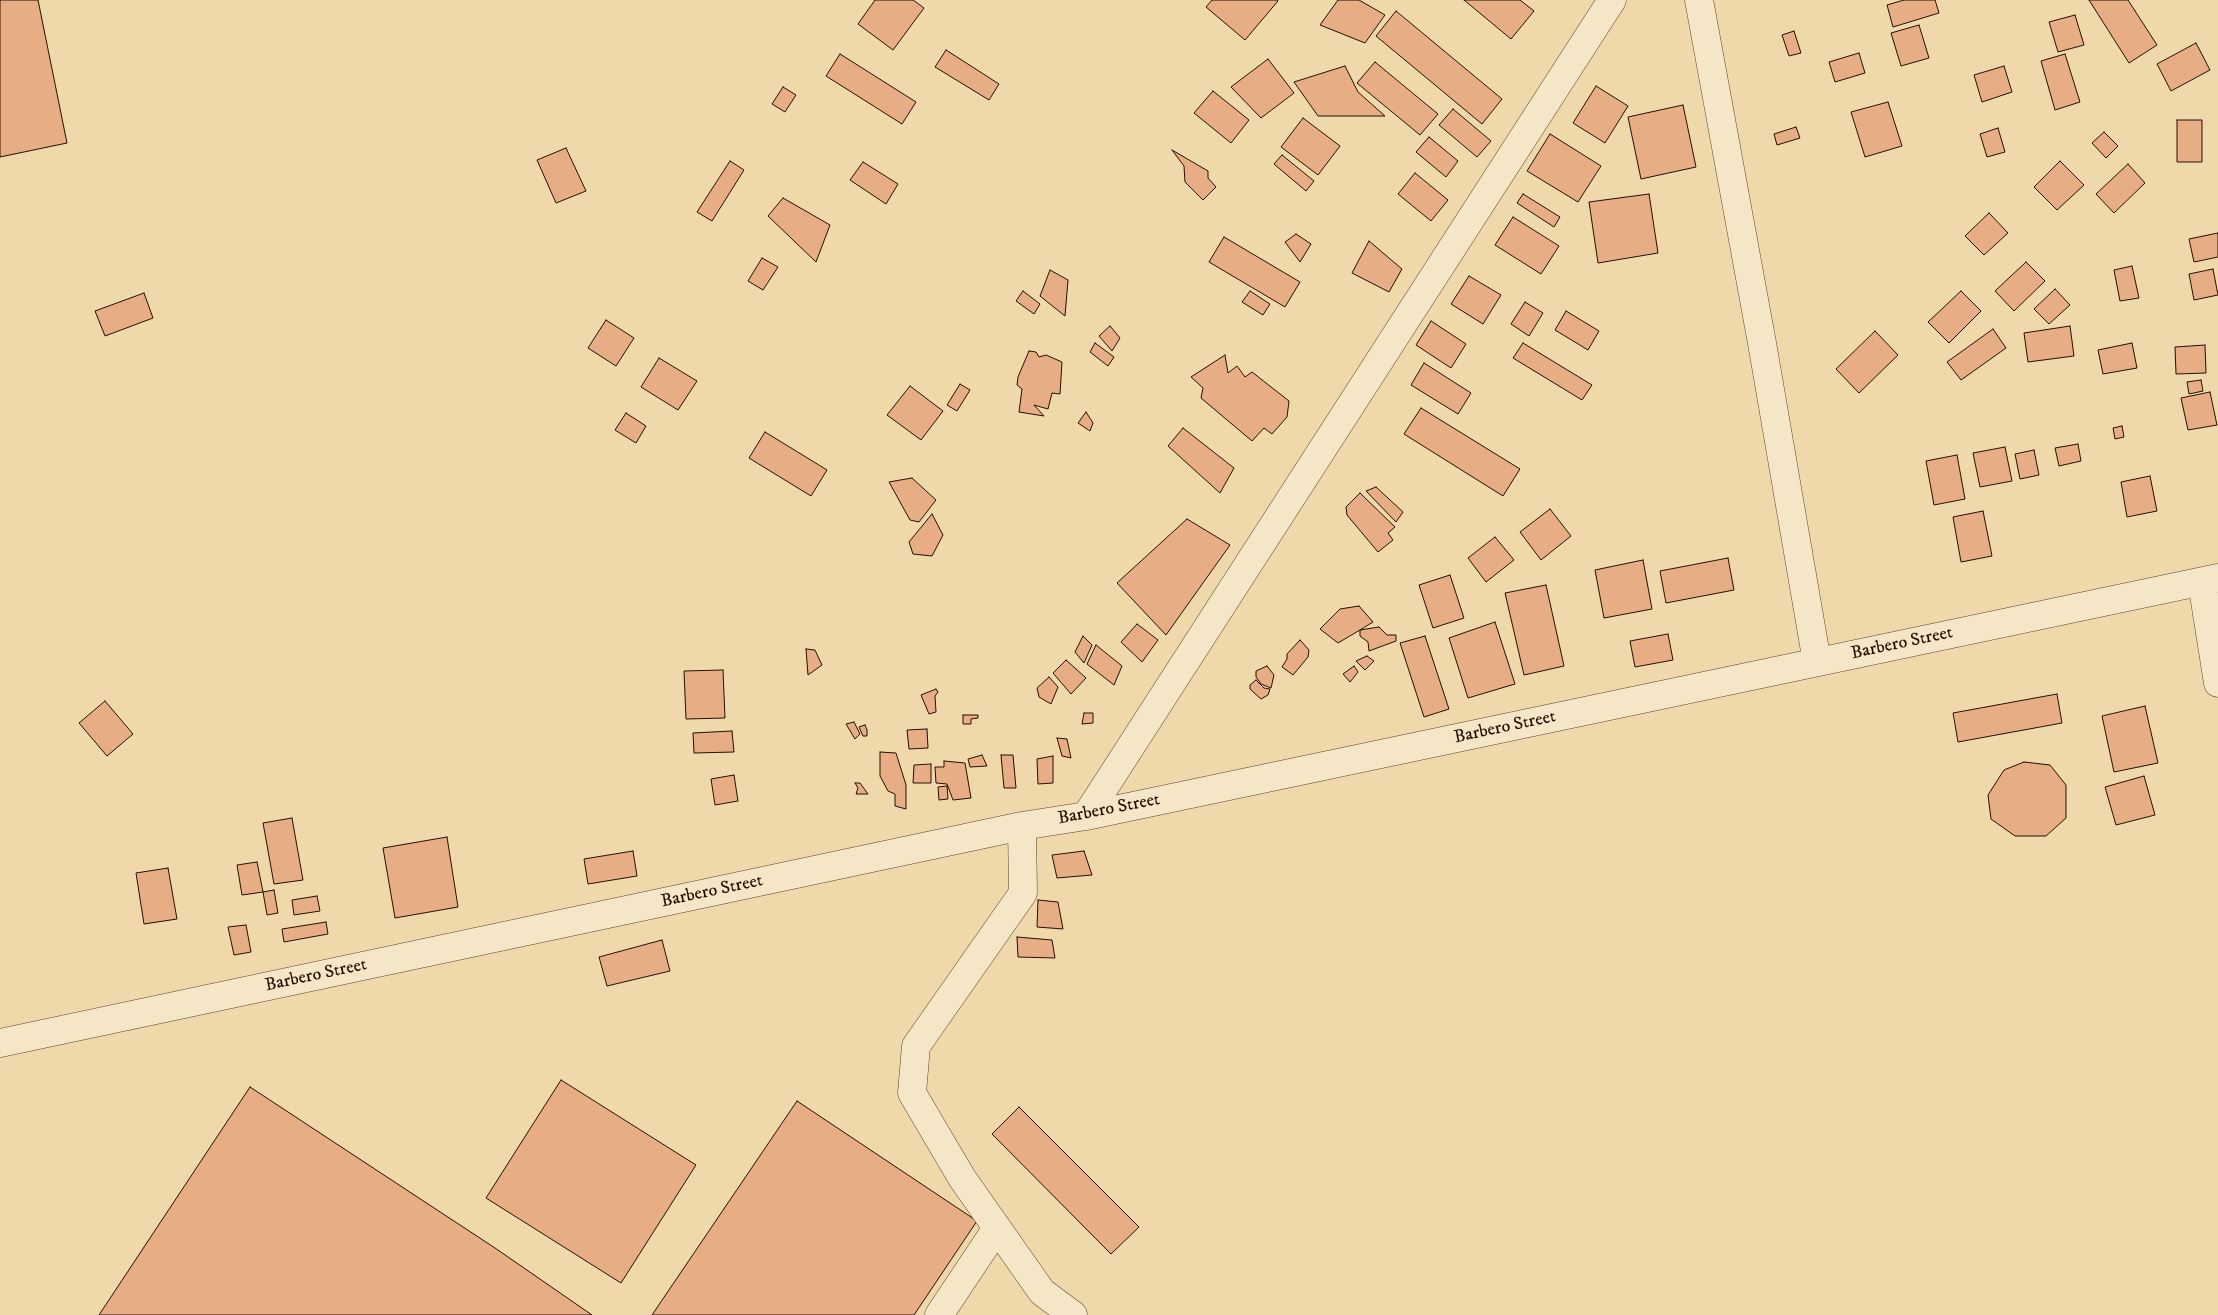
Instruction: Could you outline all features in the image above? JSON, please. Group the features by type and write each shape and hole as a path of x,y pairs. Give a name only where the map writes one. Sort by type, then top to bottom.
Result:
{"street":[{"path":"1086,816 1612,0"},
{"path":"1699,0 1762,342 1817,662"},
{"path":"2210,580 2218,684"},
{"name":"Barbero Street","path":"0,1043 1022,826 1086,816 2210,580"},
{"path":"1022,826 1023,893 916,1046 912,1093 962,1178 1042,1292 1073,1315"},
{"path":"939,1315 997,1228"}],"building":[{"path":"0,0 38,0 67,143 0,157"},
{"path":"875,0 913,0 924,8 893,50 858,24"},
{"path":"1212,0 1278,1 1245,40 1206,7"},
{"path":"1338,0 1359,0 1385,15 1365,43 1320,25"},
{"path":"1464,0 1520,0 1534,11 1511,39"},
{"path":"1904,0 1935,0 1939,13 1893,27 1887,5"},
{"path":"2089,0 2128,0 2157,45 2129,63"},
{"path":"1396,11 1502,99 1482,124 1376,36"},
{"path":"2075,15 2084,45 2058,52 2049,22"},
{"path":"1919,25 1929,58 1901,66 1891,33"},
{"path":"1794,31 1801,53 1789,56 1782,35"},
{"path":"2196,43 2210,70 2171,91 2157,64"},
{"path":"946,50 999,84 989,100 935,67"},
{"path":"1859,53 1865,73 1835,82 1829,62"},
{"path":"840,54 916,102 902,124 826,76"},
{"path":"2065,54 2080,102 2055,110 2041,61"},
{"path":"1268,59 1294,93 1261,118 1231,87"},
{"path":"1375,62 1438,114 1420,135 1357,83"},
{"path":"1345,66 1358,92 1385,116 1318,116 1294,82"},
{"path":"2004,66 2012,92 1982,102 1974,75"},
{"path":"1596,86 1628,106 1605,143 1573,123"},
{"path":"783,87 796,95 785,112 772,104"},
{"path":"1213,91 1249,120 1231,143 1194,113"},
{"path":"1888,102 1902,146 1865,157 1851,112"},
{"path":"1683,105 1696,167 1641,179 1628,117"},
{"path":"1453,109 1491,141 1477,157 1439,125"},
{"path":"1303,118 1340,146 1318,175 1281,147"},
{"path":"2177,120 2202,120 2202,162 2177,162"},
{"path":"1796,127 1800,138 1777,145 1774,134"},
{"path":"1998,128 2005,152 1987,157 1980,134"},
{"path":"2104,132 2118,146 2106,158 2092,143"},
{"path":"1550,134 1601,166 1578,202 1527,171"},
{"path":"1429,137 1458,161 1446,177 1416,152"},
{"path":"566,148 586,191 556,203 537,160"},
{"path":"1172,150 1208,171 1208,178 1216,187 1203,200 1185,182 1184,166"},
{"path":"1282,155 1314,181 1306,191 1274,164"},
{"path":"730,161 744,170 712,221 697,212"},
{"path":"2060,161 2084,185 2057,210 2034,187"},
{"path":"863,162 898,184 886,204 850,180"},
{"path":"2128,164 2145,183 2114,213 2096,194"},
{"path":"1415,173 1448,200 1431,221 1398,194"},
{"path":"1523,194 1560,217 1554,227 1517,203"},
{"path":"1649,194 1658,253 1598,263 1589,202"},
{"path":"783,198 830,225 816,262 768,216"},
{"path":"1989,213 2008,233 1984,255 1965,236"},
{"path":"1513,217 1559,246 1541,274 1495,245"},
{"path":"2218,233 2218,257 2194,262 2189,239"},
{"path":"1296,234 1311,244 1300,262 1285,242"},
{"path":"1224,237 1300,282 1285,307 1209,262"},
{"path":"1369,241 1402,269 1389,292 1352,273"},
{"path":"762,258 778,267 763,290 748,281"},
{"path":"2026,262 2045,281 2014,311 1995,291"},
{"path":"2132,266 2139,298 2120,301 2114,270"},
{"path":"2213,269 2218,295 2194,300 2189,274"},
{"path":"1050,270 1068,280 1065,316 1040,296"},
{"path":"1469,276 1501,295 1483,324 1451,304"},
{"path":"2055,289 2070,305 2049,324 2034,309"},
{"path":"1023,291 1040,304 1034,314 1016,301"},
{"path":"1250,291 1270,304 1263,315 1242,302"},
{"path":"1961,291 1981,311 1949,343 1928,322"},
{"path":"144,293 153,318 105,336 95,311"},
{"path":"1525,302 1543,313 1529,336 1511,324"},
{"path":"1566,311 1599,331 1588,350 1555,330"},
{"path":"606,320 634,338 616,366 588,348"},
{"path":"1431,321 1466,344 1451,368 1416,345"},
{"path":"1110,326 1120,338 1112,351 1099,336"},
{"path":"2070,326 2074,356 2028,362 2024,333"},
{"path":"1993,329 2006,348 1961,380 1947,362"},
{"path":"1875,331 1898,355 1859,393 1836,369"},
{"path":"1095,343 1114,357 1108,366 1090,352"},
{"path":"1523,343 1592,385 1582,400 1513,358"},
{"path":"2132,343 2137,368 2103,374 2098,350"},
{"path":"2205,345 2206,373 2176,374 2175,347"},
{"path":"1029,351 1036,352 1039,357 1046,355 1062,362 1060,394 1052,393 1048,409 1034,405 1044,416 1019,412 1022,389 1017,385 1018,377"},
{"path":"1225,355 1228,373 1237,366 1245,377 1252,372 1289,401 1287,417 1272,434 1264,428 1252,441 1201,398 1203,388 1191,377"},
{"path":"659,358 697,381 678,410 641,387"},
{"path":"1424,363 1471,393 1458,414 1411,385"},
{"path":"2201,380 2203,391 2189,394 2187,382"},
{"path":"960,384 970,390 957,411 947,405"},
{"path":"910,386 943,411 921,440 887,415"},
{"path":"2210,392 2217,425 2188,430 2181,398"},
{"path":"1421,408 1520,469 1503,496 1404,434"},
{"path":"1086,412 1093,423 1090,431 1078,423"},
{"path":"626,413 646,426 636,443 615,430"},
{"path":"2122,426 2124,437 2115,439 2113,428"},
{"path":"1183,428 1234,468 1220,493 1168,446"},
{"path":"765,432 827,470 811,496 749,458"},
{"path":"2078,444 2081,461 2059,466 2055,448"},
{"path":"2005,447 2012,481 1980,487 1973,453"},
{"path":"2034,450 2039,475 2020,479 2015,454"},
{"path":"1957,455 1965,499 1934,505 1926,461"},
{"path":"2150,476 2157,511 2127,517 2121,482"},
{"path":"912,478 936,500 919,522 910,520 889,482"},
{"path":"1376,487 1403,512 1396,522 1366,491"},
{"path":"1360,493 1395,527 1388,533 1393,540 1378,552 1347,515 1346,507"},
{"path":"1550,509 1571,536 1541,560 1520,532"},
{"path":"1983,511 1992,556 1961,562 1953,517"},
{"path":"932,514 943,535 932,556 913,554 909,542"},
{"path":"1187,519 1230,545 1166,635 1117,583"},
{"path":"1495,537 1514,560 1486,582 1468,558"},
{"path":"1728,558 1734,590 1666,603 1660,571"},
{"path":"1643,560 1652,609 1604,618 1595,570"},
{"path":"1450,575 1464,618 1433,628 1419,585"},
{"path":"1546,585 1564,666 1524,675 1505,593"},
{"path":"1359,606 1373,622 1338,643 1320,629 1340,609"},
{"path":"1495,622 1515,684 1468,698 1449,638"},
{"path":"1137,624 1158,640 1142,662 1121,642"},
{"path":"1379,627 1387,635 1396,635 1396,641 1369,651 1368,642 1360,636 1360,630"},
{"path":"1668,634 1673,660 1635,667 1630,641"},
{"path":"1083,636 1092,645 1084,663 1075,652"},
{"path":"1425,636 1449,709 1424,717 1400,643"},
{"path":"1300,640 1309,650 1308,657 1293,675 1282,667 1287,659 1287,654"},
{"path":"1096,645 1122,666 1114,685 1087,664"},
{"path":"806,649 815,650 822,665 808,675"},
{"path":"1367,656 1374,661 1365,670 1356,661"},
{"path":"1066,660 1086,678 1071,694 1053,673"},
{"path":"1267,666 1274,675 1271,688 1261,684 1256,677 1256,671"},
{"path":"1354,666 1358,672 1350,682 1343,674"},
{"path":"723,670 725,718 686,719 684,671"},
{"path":"1049,677 1058,687 1051,704 1039,697 1037,688"},
{"path":"1256,680 1264,688 1270,689 1268,695 1261,699 1250,689 1250,685"},
{"path":"936,689 938,692 935,696 936,712 929,714 921,695"},
{"path":"2057,694 2062,723 1958,742 1953,713"},
{"path":"105,701 133,734 107,756 79,723"},
{"path":"2145,706 2158,763 2114,772 2102,716"},
{"path":"1084,713 1093,713 1093,723 1082,724"},
{"path":"963,715 978,715 978,718 971,719 971,724 963,724"},
{"path":"854,722 860,734 855,739 846,724"},
{"path":"865,725 867,736 863,736 859,727"},
{"path":"927,729 928,748 909,749 907,730"},
{"path":"732,731 734,752 694,753 693,733"},
{"path":"1057,738 1067,739 1071,758 1062,756"},
{"path":"880,752 896,753 906,785 906,809 895,806 895,794 888,791 880,776"},
{"path":"982,755 987,766 970,767 968,759"},
{"path":"1001,755 1013,755 1016,788 1004,788"},
{"path":"1053,756 1053,783 1038,784 1037,759"},
{"path":"944,761 965,763 971,798 953,800 947,784 936,783 935,767 944,767"},
{"path":"2024,762 2050,765 2066,785 2066,818 2046,836 2015,836 1991,819 1988,795 2004,770"},
{"path":"931,764 931,783 913,783 914,765"},
{"path":"734,775 738,801 715,805 711,779"},
{"path":"2144,776 2155,815 2116,825 2105,787"},
{"path":"855,783 860,783 868,794 856,794 858,788"},
{"path":"947,786 948,799 939,800 938,787"},
{"path":"292,818 303,880 274,884 263,823"},
{"path":"447,837 458,907 395,918 383,848"},
{"path":"633,851 637,876 588,884 584,859"},
{"path":"1084,851 1092,875 1057,878 1052,855"},
{"path":"257,862 263,892 242,895 237,865"},
{"path":"168,868 177,919 144,924 136,873"},
{"path":"274,890 278,913 267,915 263,892"},
{"path":"317,896 320,911 294,915 292,900"},
{"path":"1038,900 1058,902 1063,929 1037,927"},
{"path":"326,922 328,934 284,942 282,929"},
{"path":"246,925 251,952 234,955 228,927"},
{"path":"1017,937 1052,940 1055,958 1018,957"},
{"path":"662,940 670,971 607,986 599,957"},
{"path":"561,1080 696,1165 621,1283 486,1198"},
{"path":"250,1087 495,1248 592,1315 99,1315"},
{"path":"797,1101 977,1221 914,1315 652,1315"},
{"path":"1019,1107 1139,1227 1111,1254 992,1134"}]}
